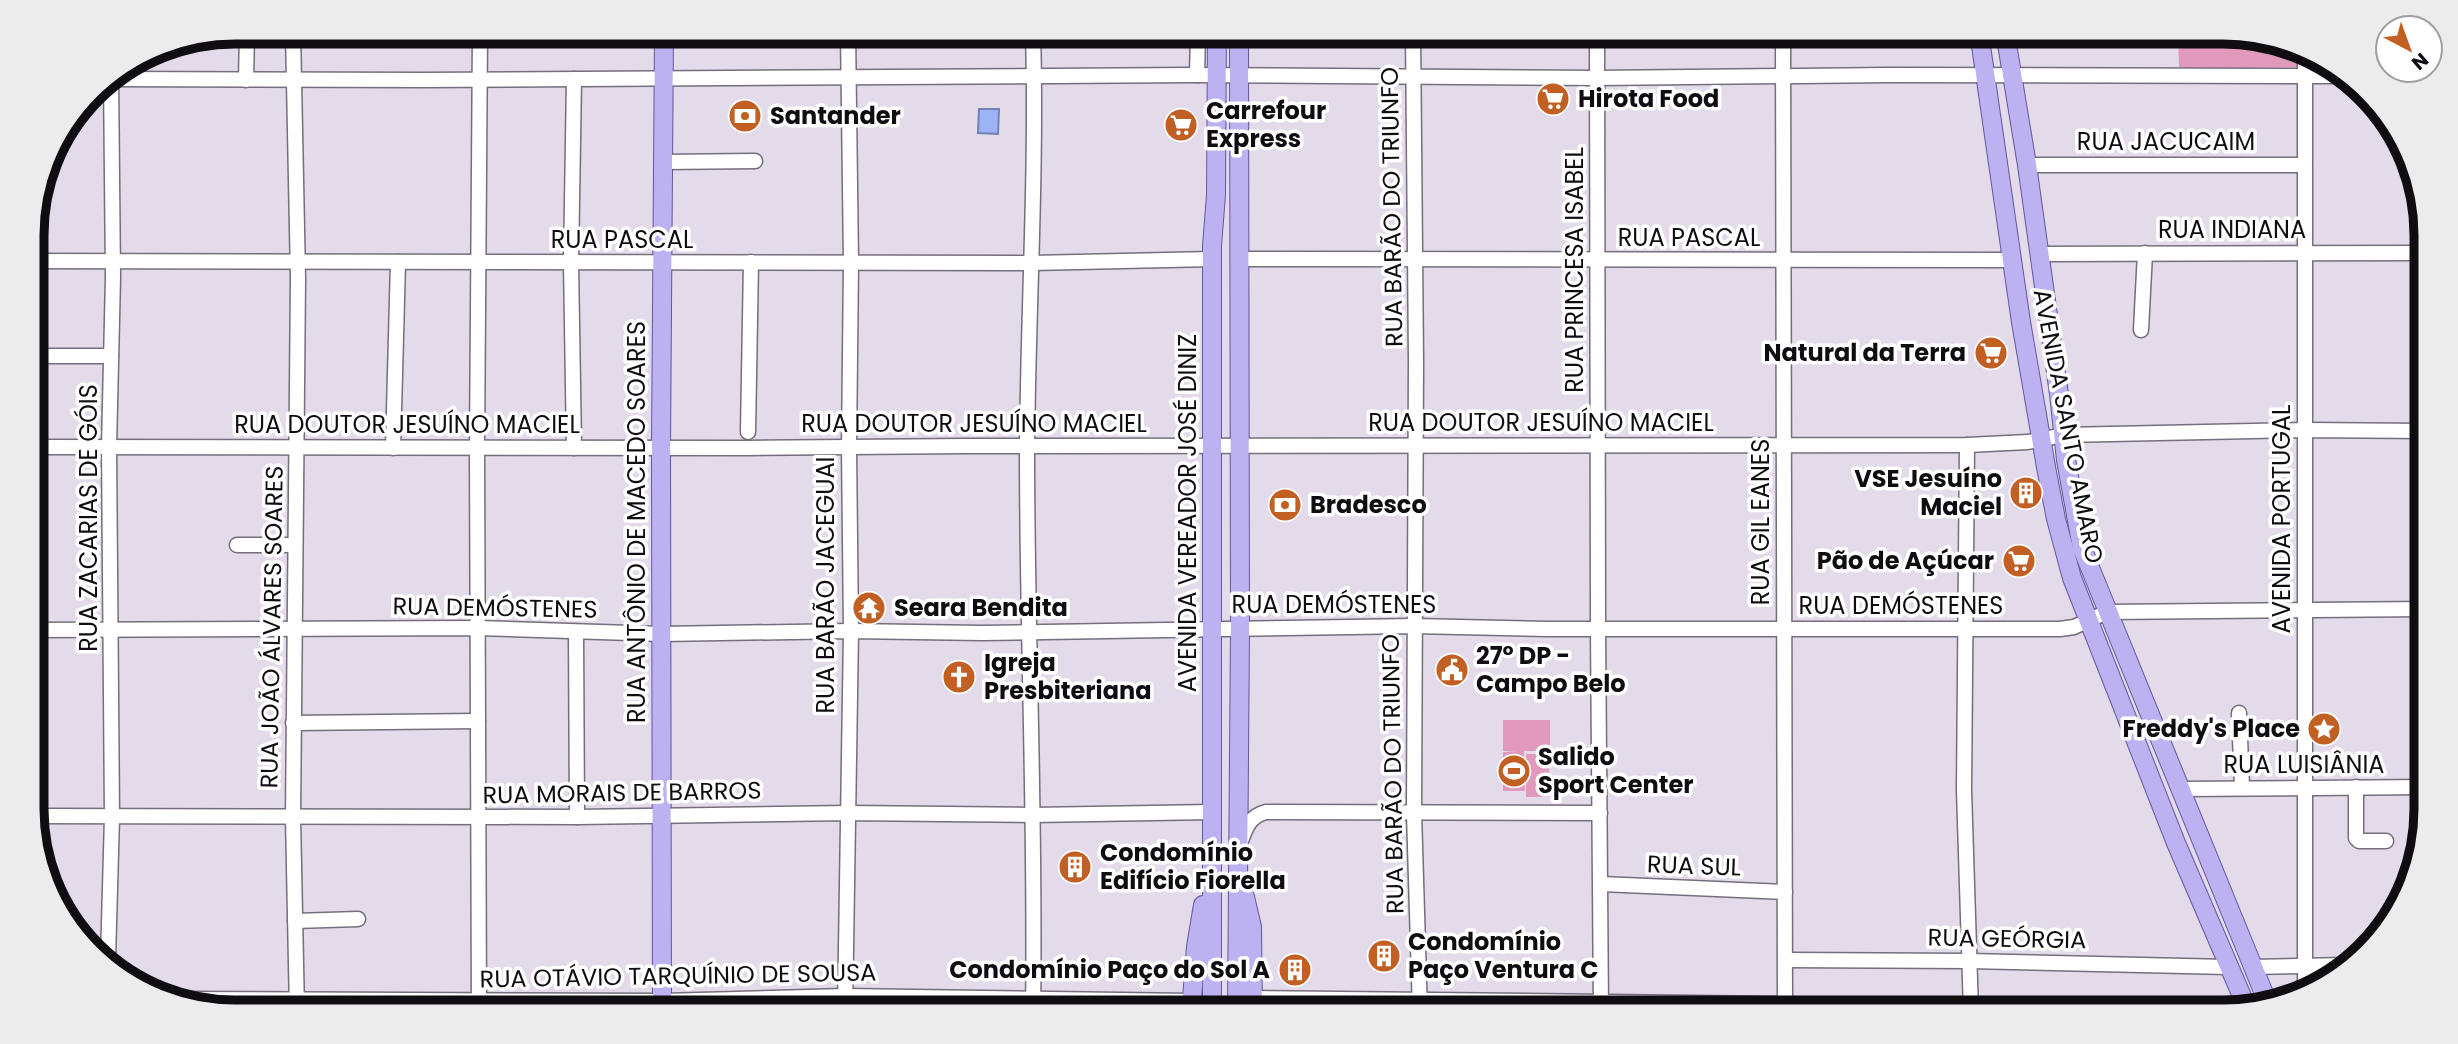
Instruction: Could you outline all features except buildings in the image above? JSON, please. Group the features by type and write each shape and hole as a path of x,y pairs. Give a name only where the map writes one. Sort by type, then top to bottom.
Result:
{"main road":[{"name":"RUA ANTÔNIO DE MACEDO SOARES","path":"662,1000 664,44"},
{"name":"AVENIDA VEREADOR JOSÉ DINIZ","path":"1212,1000 1212,259 1216,195 1217,44"},
{"path":"1237,1000 1240,629 1239,44"},
{"name":"AVENIDA SANTO AMARO","path":"1980,44 2042,450 2056,519 2072,578 2243,999"},
{"name":"AVENIDA SANTO AMARO","path":"2007,44 2027,164 2073,507 2082,548 2265,996"},
{"path":"1238,858 1252,927 1253,1000"},
{"path":"1192,1000 1200,920 1211,881"}],"street":[{"path":"246,80 247,44"},
{"name":"RUA JOÃO ÁLVARES SOARES","path":"293,44 298,261 293,723 297,1000"},
{"path":"479,1000 477,448 480,44"},
{"name":"RUA BARÃO JACEGUAI","path":"845,1000 851,631 848,44"},
{"path":"1033,44 1032,262 1027,447 1033,1000"},
{"path":"1197,75 1198,44"},
{"name":"RUA BARÃO DO TRIUNFO","path":"1413,44 1416,445 1414,813 1420,1000"},
{"name":"RUA PRINCESA ISABEL","path":"1597,44 1601,1000"},
{"name":"RUA GIL EANES","path":"1783,44 1785,1000"},
{"name":"AVENIDA PORTUGAL","path":"2305,62 2305,982"},
{"path":"126,78 480,80 1197,75 1597,78 2329,76"},
{"path":"574,79 571,263 574,448"},
{"name":"RUA ZACARIAS DE GÓIS","path":"108,951 112,817 109,447 112,262 109,91"},
{"path":"663,162 755,161"},
{"name":"RUA JACUCAIM","path":"2027,164 2305,165"},
{"path":"2141,330 2145,253"},
{"name":"RUA INDIANA","path":"2039,254 2414,253"},
{"name":"RUA PASCAL","path":"44,261 662,263 1212,259"},
{"name":"RUA PASCAL","path":"1239,259 2012,260"},
{"path":"393,448 398,262"},
{"path":"748,432 751,262"},
{"path":"44,356 111,356"},
{"name":"RUA DOUTOR JESUÍNO MACIEL","path":"44,447 1967,445 2042,450 2064,435 2305,430 2414,431"},
{"path":"1967,445 1964,790 1971,1000"},
{"path":"237,545 295,545"},
{"path":"2108,612 2414,609"},
{"name":"RUA DEMÓSTENES","path":"44,631 478,628 661,634 1414,626 1598,629 2067,629 2108,612"},
{"path":"576,632 577,817"},
{"path":"2239,713 2242,787"},
{"path":"293,723 478,721"},
{"path":"2356,787 2356,838 2359,841 2386,841"},
{"name":"RUA LUISIÂNIA","path":"2181,789 2414,787"},
{"name":"RUA MORAIS DE BARROS","path":"44,816 577,817 1212,812"},
{"path":"1238,858 1247,825 1259,814 1266,812 1600,813"},
{"name":"RUA SUL","path":"1601,884 1785,892"},
{"path":"295,921 358,919"},
{"name":"RUA GEÓRGIA","path":"1786,960 2228,967"},
{"path":"2252,967 2333,965"},
{"name":"RUA OTÁVIO TARQUÍNIO DE SOUSA","path":"778,1000 845,996 945,996 980,1000"}],"shaded area":[{"path":"2178,44 2260,47 2297,58 2297,67 2179,69"},
{"path":"1503,720 1550,720 1550,751 1524,751 1525,791 1503,791 1503,752 1516,752 1503,751"},
{"path":"1526,754 1549,754 1549,797 1526,797"}],"water":[{"path":"979,109 999,109 998,134 978,133"}],"place":[{"name":"Hirota Food","path":"1553,99"},
{"name":"Santander","path":"745,116"},
{"name":"Carrefour Express","path":"1181,125"},
{"name":"Natural da Terra","path":"1991,353"},
{"name":"VSE Jesuíno Maciel","path":"2026,493"},
{"name":"Bradesco","path":"1285,505"},
{"name":"Pão de Açúcar","path":"2019,561"},
{"name":"Seara Bendita","path":"869,608"},
{"name":"27° DP - Campo Belo","path":"1452,670"},
{"name":"Igreja Presbiteriana","path":"959,677"},
{"name":"Freddy's Place","path":"2324,729"},
{"name":"Salido Sport Center","path":"1514,771"},
{"name":"Condomínio Edifício Fiorella","path":"1075,867"},
{"name":"Condomínio Paço Ventura C","path":"1384,956"},
{"name":"Condomínio Paço do Sol A","path":"1295,970"}]}
